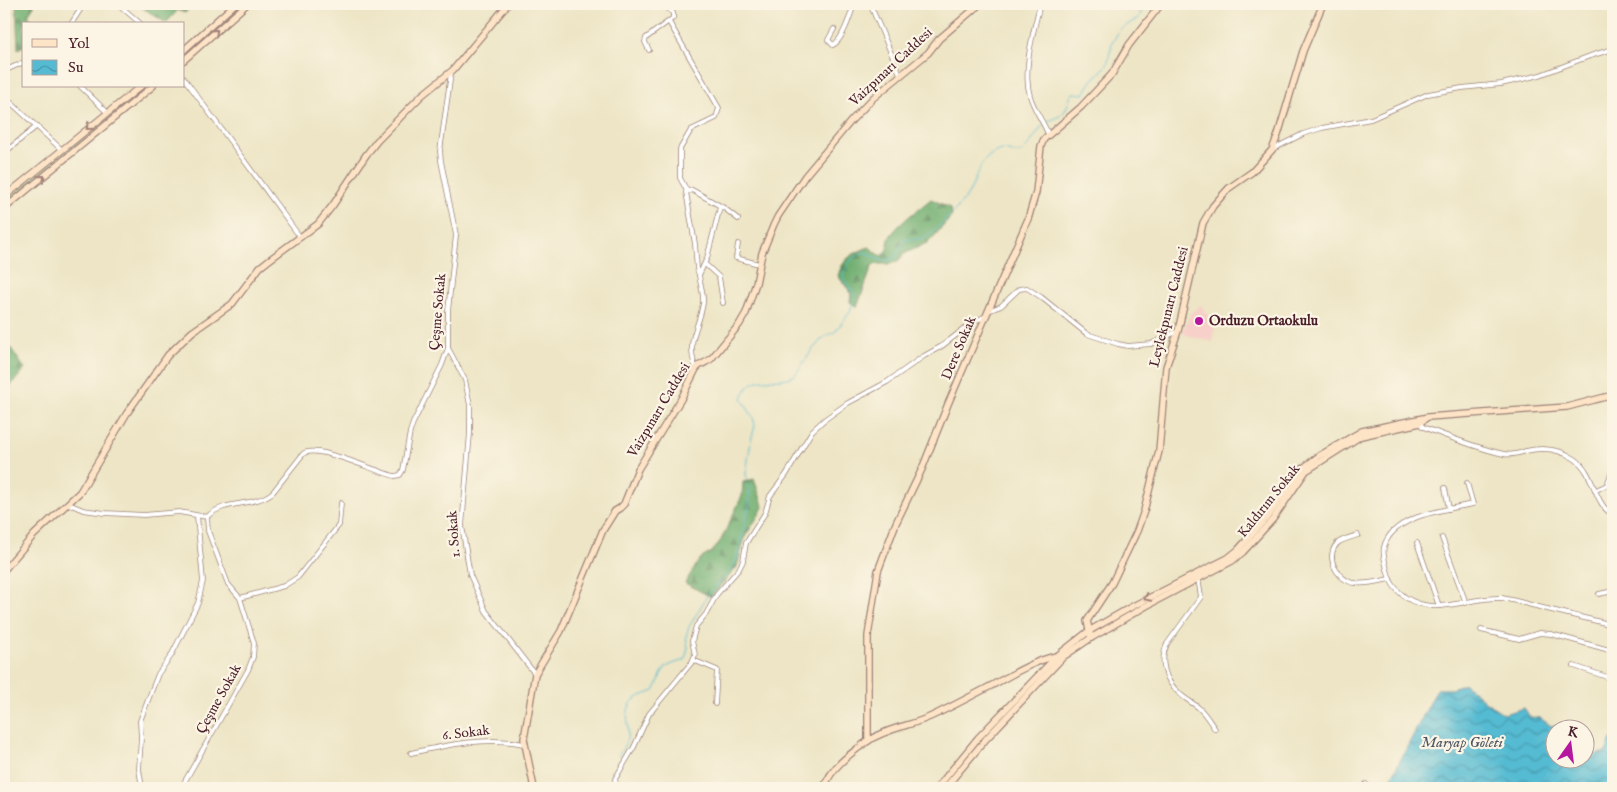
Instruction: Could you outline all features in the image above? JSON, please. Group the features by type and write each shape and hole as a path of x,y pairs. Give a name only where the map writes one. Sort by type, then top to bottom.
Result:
{"street":[{"path":"72,22 84,4"},
{"path":"118,4 139,22"},
{"path":"185,49 235,4"},
{"path":"185,59 247,4"},
{"path":"4,570 34,535 69,504 86,483 127,413 168,355 192,332 232,304 260,267 324,217 377,141 421,96 453,70 508,4"},
{"path":"649,50 645,42 646,38 674,16 663,4"},
{"path":"834,29 828,40 833,45 838,42 854,4"},
{"path":"870,4 900,74"},
{"name":"Vaizpınarı Caddesi","path":"534,788 524,744 524,732 536,674 560,631 603,530 615,511 624,504 638,469 681,399 696,369 711,359 739,325 753,294 759,264 778,216 805,176 851,121 873,98 928,53 939,39 980,4"},
{"path":"1040,4 1032,39 1028,89 1034,108 1048,134 1081,107 1112,74 1129,45 1161,4"},
{"name":"Leylekpınarı Caddesi","path":"1089,631 1087,621 1112,583 1137,532 1144,511 1158,451 1166,367 1178,331 1192,265 1206,217 1229,188 1252,172 1272,150 1278,136 1303,51 1322,4"},
{"path":"668,22 719,108 716,118 690,130 680,149 680,178 687,191 686,196 694,239 697,270 702,288 703,303 691,348 696,369"},
{"path":"1272,150 1312,131 1328,126 1365,121 1378,117 1428,94 1501,84 1540,75 1613,49"},
{"path":"4,71 22,63"},
{"name":"Çeşme Sokak","path":"181,788 216,729 252,661 254,651 254,643 240,598 228,584 208,531 207,517 215,511 230,506 257,501 267,497 303,454 308,451 329,454 384,474 400,475 403,470 412,423 442,366 448,348 448,311 456,235 440,161 440,151 450,75 453,70"},
{"path":"185,79 300,237"},
{"path":"82,88 108,113"},
{"path":"4,197 139,88"},
{"path":"4,209 150,88"},
{"path":"6,98 62,150"},
{"path":"4,153 37,126"},
{"name":"Dere Sokak","path":"868,741 868,636 878,571 896,523 922,469 1028,220 1036,192 1041,146 1048,134"},
{"path":"687,191 692,190 728,210 738,219"},
{"path":"699,275 705,264 720,207"},
{"path":"738,244 736,258 759,264"},
{"path":"705,264 719,277 723,303"},
{"path":"617,788 615,779 634,747 646,719 694,660 695,655 692,641 696,626 706,614 717,594 739,569 749,537 762,517 770,496 786,475 812,431 824,420 848,403 887,382 942,346 973,322 1001,306 1019,289 1027,288 1041,296 1087,334 1118,344 1128,346 1151,344 1178,331"},
{"name":"1. Sokak","path":"448,348 461,371 469,398 470,433 462,526 470,575 486,610 536,674"},
{"name":"Kaldırım Sokak","path":"824,788 829,776 838,765 868,741 886,732 933,716 1006,676 1045,658 1060,656 1228,558 1238,550 1269,516 1302,468 1362,431 1419,421 1428,417 1567,407 1613,395"},
{"path":"1419,421 1423,427 1462,442 1505,455 1550,449 1563,453 1585,467 1604,507 1613,515"},
{"path":"1596,490 1607,485 1613,468"},
{"path":"1467,483 1473,504 1409,520 1402,524 1386,541 1384,551 1390,579 1399,592 1422,605 1439,606 1502,598 1613,625"},
{"path":"1445,488 1449,509"},
{"path":"240,598 284,586 298,577 339,525 341,503"},
{"path":"69,504 83,510 116,514 179,512 207,517"},
{"path":"142,788 139,769 140,721 158,674 171,656 185,630 198,603 202,589 203,581 197,516"},
{"path":"1358,536 1340,541 1334,549 1332,556 1337,572 1348,581 1355,583 1390,579"},
{"path":"1442,538 1466,602"},
{"path":"1417,544 1439,606"},
{"path":"1197,576 1201,597 1167,644 1164,651 1164,664 1166,674 1178,693 1201,710 1215,729"},
{"name":"Kaldırım Sokak","path":"1060,656 1089,631 1140,602 1197,576"},
{"path":"1598,594 1613,591"},
{"path":"1481,630 1519,639 1540,633 1551,634 1613,651"},
{"path":"1089,631 1091,638"},
{"path":"938,788 978,738 1060,656"},
{"path":"945,788 1060,656"},
{"path":"694,660 717,670 715,704"},
{"path":"1574,666 1607,677 1613,676"},
{"name":"6. Sokak","path":"411,753 494,740 509,740 524,744"}],"shaded area":[{"name":"Orduzu Ortaokulu","path":"1201,305 1215,327 1213,342 1182,334 1190,314"}],"green space":[{"path":"16,4 35,4 28,15 33,22 22,22 22,47 18,49"},
{"path":"137,4 193,4 185,13 178,10 167,22"},
{"path":"141,88 146,88 5,204 4,202"},
{"path":"931,199 951,208 952,216 929,242 904,254 898,261 890,264 875,264 872,267 857,307 850,302 851,293 838,276 845,261 853,254 869,247 881,256 886,251 895,230"},
{"path":"4,338 25,369 4,393"},
{"path":"754,479 763,507 745,537 737,567 711,597 685,583 700,559 712,552 721,540 742,496 743,482"}],"water":[{"name":"Maryap Göleti","path":"1465,684 1504,714 1524,708 1530,717 1540,718 1544,721 1544,770 1594,770 1594,755 1606,752 1613,737 1613,788 1386,788 1437,689 1451,689"}],"waterway":[{"path":"1045,122 1057,118 1064,113 1073,93 1084,94 1091,82 1107,65 1112,43 1120,29 1139,18 1144,4"},
{"path":"618,756 627,737 627,714 632,702 642,695 654,691 666,668 685,660 688,648 686,636 689,627 707,596 731,570 736,560 749,505 750,495 746,474 755,426 753,417 742,399 746,390 751,384 758,381 788,378 795,375 812,350 824,337 835,332 850,312 854,300 854,293 844,280 843,273 852,259 864,252 878,259 889,260 896,256 904,240 921,239 928,235 949,217 967,196 980,168 987,158 1001,150 1021,153 1043,125"}],"place":[{"name":"Orduzu Ortaokulu","path":"1199,321"}]}
